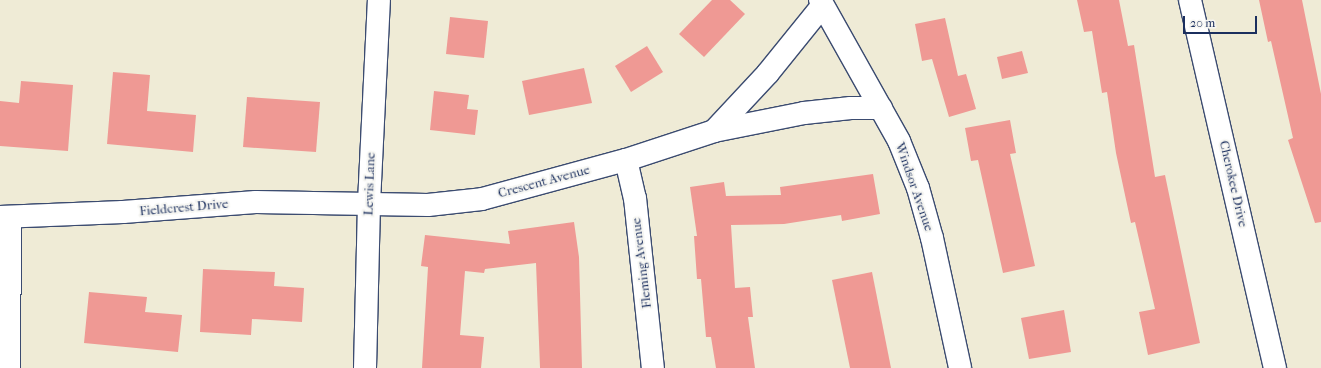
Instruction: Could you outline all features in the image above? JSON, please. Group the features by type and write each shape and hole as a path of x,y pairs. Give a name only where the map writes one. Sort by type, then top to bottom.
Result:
{"street":[{"name":"Lewis Lane","path":"365,368 369,203 379,0"},
{"name":"Cherokee Drive","path":"1190,0 1275,368"},
{"name":"Crescent Avenue","path":"714,131 768,73 821,3"},
{"name":"Windsor Avenue","path":"821,3 899,141 918,188 932,238 960,368"},
{"name":"Crescent Avenue","path":"369,203 428,204 482,199 626,160 714,131 804,113 851,108 881,108"},
{"name":"Fleming Avenue","path":"626,160 635,198 653,368"},
{"name":"Fieldcrest Drive","path":"5,217 123,212 256,202 369,203"},
{"path":"5,217 9,368"}],"building":[{"path":"712,0 730,0 745,14 704,57 679,34"},
{"path":"1077,0 1119,0 1128,46 1134,45 1155,177 1165,175 1200,343 1148,355 1139,312 1155,309 1135,222 1131,223 1116,153 1107,92 1102,93 1092,31 1084,32"},
{"path":"1259,0 1302,0 1321,94 1321,222 1315,223 1288,140 1293,138 1271,41 1268,42"},
{"path":"450,17 488,21 484,58 446,54"},
{"path":"945,18 958,76 966,74 976,109 949,117 932,59 922,61 915,24"},
{"path":"647,46 663,72 631,92 615,66"},
{"path":"1022,51 1028,73 1002,79 997,57"},
{"path":"584,68 592,103 529,115 522,81"},
{"path":"113,72 150,75 147,111 196,115 193,152 107,144"},
{"path":"21,81 73,85 68,151 0,146 0,101 19,103"},
{"path":"434,91 469,95 467,109 478,110 475,135 430,130"},
{"path":"247,97 320,102 316,152 243,147"},
{"path":"1010,120 1016,153 1010,154 1035,266 1003,273 978,160 971,161 965,128"},
{"path":"873,174 880,214 842,221 841,215 784,224 731,225 735,288 750,287 753,317 748,317 755,368 716,368 711,337 706,337 701,279 697,279 694,236 697,236 690,187 724,182 726,196 781,195 780,187"},
{"path":"574,222 579,257 582,368 540,368 536,263 485,269 484,273 465,271 460,335 484,337 481,368 422,368 428,267 421,266 425,235 510,244 508,231"},
{"path":"203,269 275,272 274,286 304,288 302,322 252,319 251,335 200,332"},
{"path":"872,272 891,368 850,368 832,280"},
{"path":"89,292 147,297 145,312 182,315 178,352 84,343"},
{"path":"1064,310 1071,352 1029,359 1021,318"}]}
